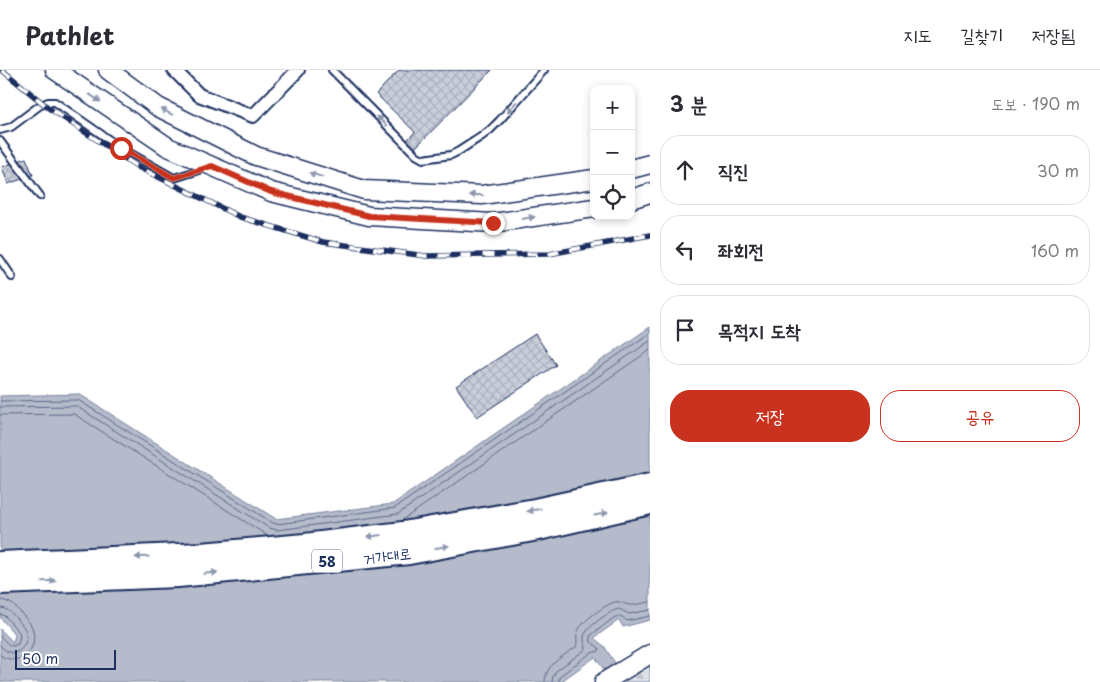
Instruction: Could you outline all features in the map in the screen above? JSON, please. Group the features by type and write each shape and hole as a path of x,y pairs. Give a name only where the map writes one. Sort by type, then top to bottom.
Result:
{"highway":[{"name":"거가대로","path":"0,563 201,554 305,545 403,533 535,510 650,485"},
{"name":"거가대로","path":"0,583 178,576 409,553 538,529 650,503"}],"main road":[{"path":"56,70 168,147 271,192 369,216 493,223 590,209"},
{"path":"108,70 158,107 256,156 364,190 482,195 590,180"},
{"path":"635,168 650,164"},
{"path":"635,198 650,193"},
{"path":"604,682 650,654"}],"street":[{"path":"174,70 199,95 253,116 298,70"}],"lane":[{"path":"332,70 416,155 423,159 451,155 490,130 544,70"},
{"path":"0,130 12,127 40,106 48,102 55,102 121,148 174,178 212,166"},
{"path":"0,142 40,196"},
{"path":"0,259 12,277"}],"green space":[{"path":"650,659 650,682 611,682"}],"water":[{"path":"650,327 650,620 623,627 619,620 594,638 604,646 615,663 605,671 595,657 563,680 564,682 0,682 0,629 13,642 15,635 0,617 0,396 79,394 276,519 393,504"}],"building":[{"path":"399,70 492,70 415,148 407,140 415,132 376,94"},
{"path":"26,158 33,175 8,184 2,167"},
{"path":"535,334 556,365 477,417 456,386"}],"railway":[{"path":"2,70 50,109 138,167 240,217 323,242 426,256 549,254 650,235"}],"route":[{"path":"121,148 174,178 212,166 271,192 369,216 493,223"}]}
